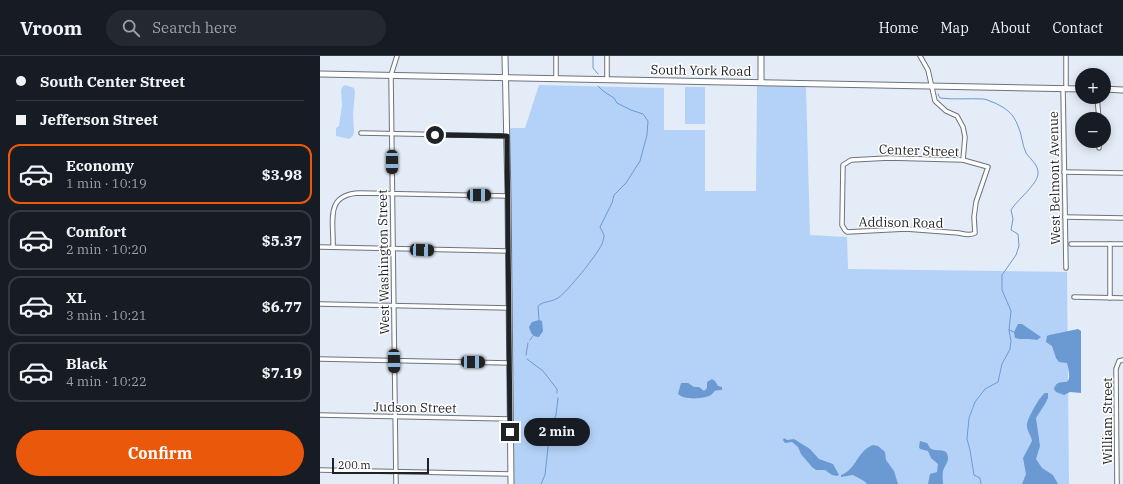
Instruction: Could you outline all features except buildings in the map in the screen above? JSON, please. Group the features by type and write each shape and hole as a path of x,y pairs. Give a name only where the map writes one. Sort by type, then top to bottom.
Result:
{"main road":[{"path":"505,56 511,484"},
{"path":"761,56 761,82"},
{"name":"South York Road","path":"320,74 1075,89"},
{"path":"1111,89 1123,90"}],"street":[{"path":"391,75 398,56"},
{"path":"556,56 556,79"},
{"path":"607,56 607,80"},
{"path":"920,56 926,67 935,101 946,111 957,116 963,128 965,137 963,160"},
{"name":"West Belmont Avenue","path":"1066,56 1064,88 1066,268"},
{"name":"West Washington Street","path":"391,75 396,484"},
{"path":"361,133 507,136"},
{"name":"Center Street","path":"844,230 842,225 842,165 852,160 900,158 963,160 988,167 980,188"},
{"path":"1064,172 1123,173"},
{"name":"Addison Road","path":"844,230 847,232 906,229 972,235 975,233 974,217 980,188"},
{"path":"333,247 333,208 336,202 347,194 392,193 508,196"},
{"path":"1065,217 1123,218"},
{"path":"1071,244 1123,244"},
{"path":"1110,244 1110,298"},
{"path":"320,247 508,252"},
{"path":"1074,297 1123,298"},
{"path":"320,304 509,308"},
{"path":"320,359 509,363"},
{"name":"William Street","path":"1117,484 1116,369 1117,364 1122,360"},
{"name":"Judson Street","path":"320,415 510,419"},
{"path":"320,470 511,474"}],"shaded area":[{"path":"345,85 354,88 355,92 353,114 354,131 353,136 349,139 336,136 336,128 339,126 342,105 341,90"},
{"path":"539,85 664,88 664,130 705,130 705,191 756,191 757,86 806,87 810,235 847,237 848,269 1067,272 1069,484 514,484 510,128 525,128"},
{"path":"685,87 705,87 705,124 685,124"},
{"path":"539,320 542,321 543,331 539,337 537,337 531,333 529,327 532,322"},
{"path":"1018,324 1022,324 1041,337 1037,340 1015,338 1014,332"},
{"path":"1078,329 1081,331 1081,393 1070,392 1064,395 1056,392 1054,389 1059,383 1068,381 1069,373 1067,363 1059,362 1056,358 1052,346 1046,342 1047,336"},
{"path":"712,379 718,386 722,387 722,390 715,391 709,396 701,398 688,398 678,394 681,383 688,383 694,387 699,387 704,391 707,388 707,382"},
{"path":"1045,393 1048,393 1048,398 1036,418 1040,446 1036,459 1042,468 1053,475 1058,484 1022,484 1026,474 1023,458 1032,441 1027,428 1027,423 1034,408"},
{"path":"784,438 787,440 794,439 810,449 819,459 833,464 839,475 832,475 825,470 816,470 801,454 798,447 792,442 785,443 783,440"},
{"path":"920,441 927,443 932,449 943,451 947,454 948,460 943,473 943,484 928,484 930,474 937,472 938,464 931,458 928,451 920,449"},
{"path":"873,445 878,446 885,452 886,460 894,471 898,484 867,484 853,475 841,477 841,475 850,469 863,452"}],"waterway":[{"path":"593,56 593,68 598,74"},
{"path":"539,320 538,306 542,303 556,299 563,294 582,272 602,244 604,235 600,227 612,203 614,195 626,183 640,161 647,135 648,121 643,114 617,103 614,98 598,86"},
{"path":"938,94 940,98 984,99 1006,109 1016,122 1026,153 1034,162 1038,171 1037,178 1031,188 1011,210 1013,219 1011,230 1018,234 1019,246 1016,255 1002,275 1002,290 1011,311 1009,330 1014,332"},
{"path":"981,484 980,478 974,475 967,439 969,418 975,402 985,389 998,382 1002,364 1010,349 1011,341 1009,330"},
{"path":"530,340 533,336"},
{"path":"526,355 528,343"},
{"path":"527,359 543,371 557,389 557,393"},
{"path":"541,484 545,475 550,429 556,415 558,398"}],"route":[{"path":"435,135 507,136 510,432"}]}
